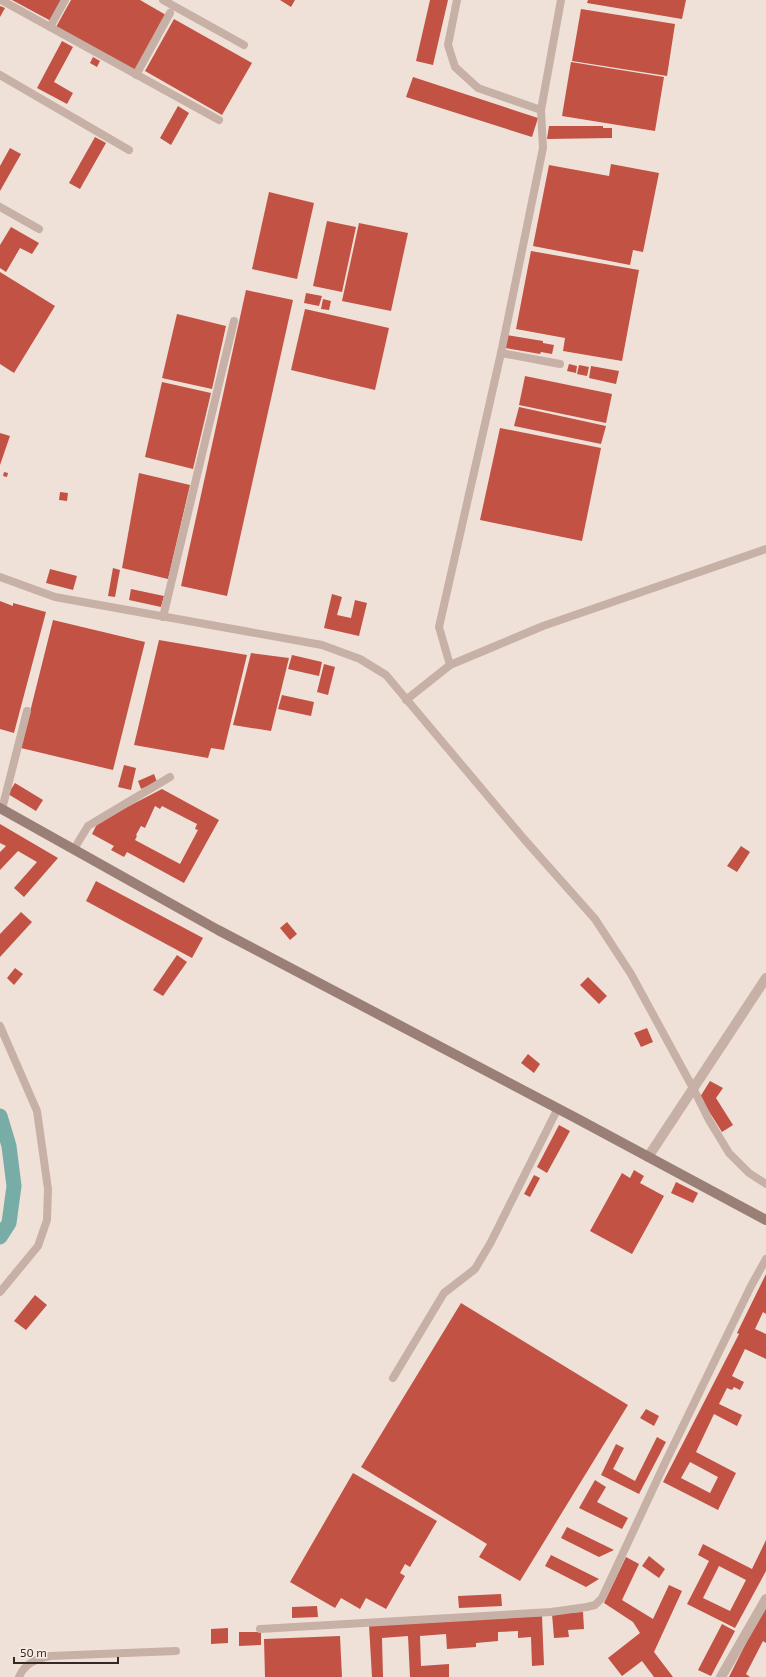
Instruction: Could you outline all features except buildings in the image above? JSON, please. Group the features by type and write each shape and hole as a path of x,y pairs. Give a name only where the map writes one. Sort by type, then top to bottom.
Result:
{"main road":[{"path":"1,809 218,930 558,1108 766,1220"}],"street":[{"path":"648,1157 765,981"},
{"path":"720,1677 766,1599"}],"lane":[{"path":"1,0 219,120"},
{"path":"50,27 65,0"},
{"path":"163,0 244,45"},
{"path":"457,0 448,45 455,67 478,88 541,110"},
{"path":"450,665 439,627 501,353 543,148 541,110 561,0"},
{"path":"136,74 170,13"},
{"path":"0,75 129,150"},
{"path":"0,208 39,229"},
{"path":"163,617 234,321"},
{"path":"501,353 560,364"},
{"path":"406,700 450,665 543,626 766,549"},
{"path":"0,577 55,597 322,645 360,659 386,675 524,839 595,919 631,974 709,1120 729,1153 749,1173 766,1184"},
{"path":"1,809 27,711"},
{"path":"74,849 88,826 170,777"},
{"path":"0,1026 37,1111 48,1190 48,1220 38,1246 0,1292"},
{"path":"393,1378 444,1293 475,1269 491,1242 558,1108"},
{"path":"260,1629 551,1612 595,1605 602,1598 613,1577 672,1449 751,1286 766,1259"},
{"path":"20,1677 28,1664 36,1659 50,1656 176,1651"}],"waterway":[{"path":"0,1116 9,1146 14,1186 9,1223 0,1237"}]}
